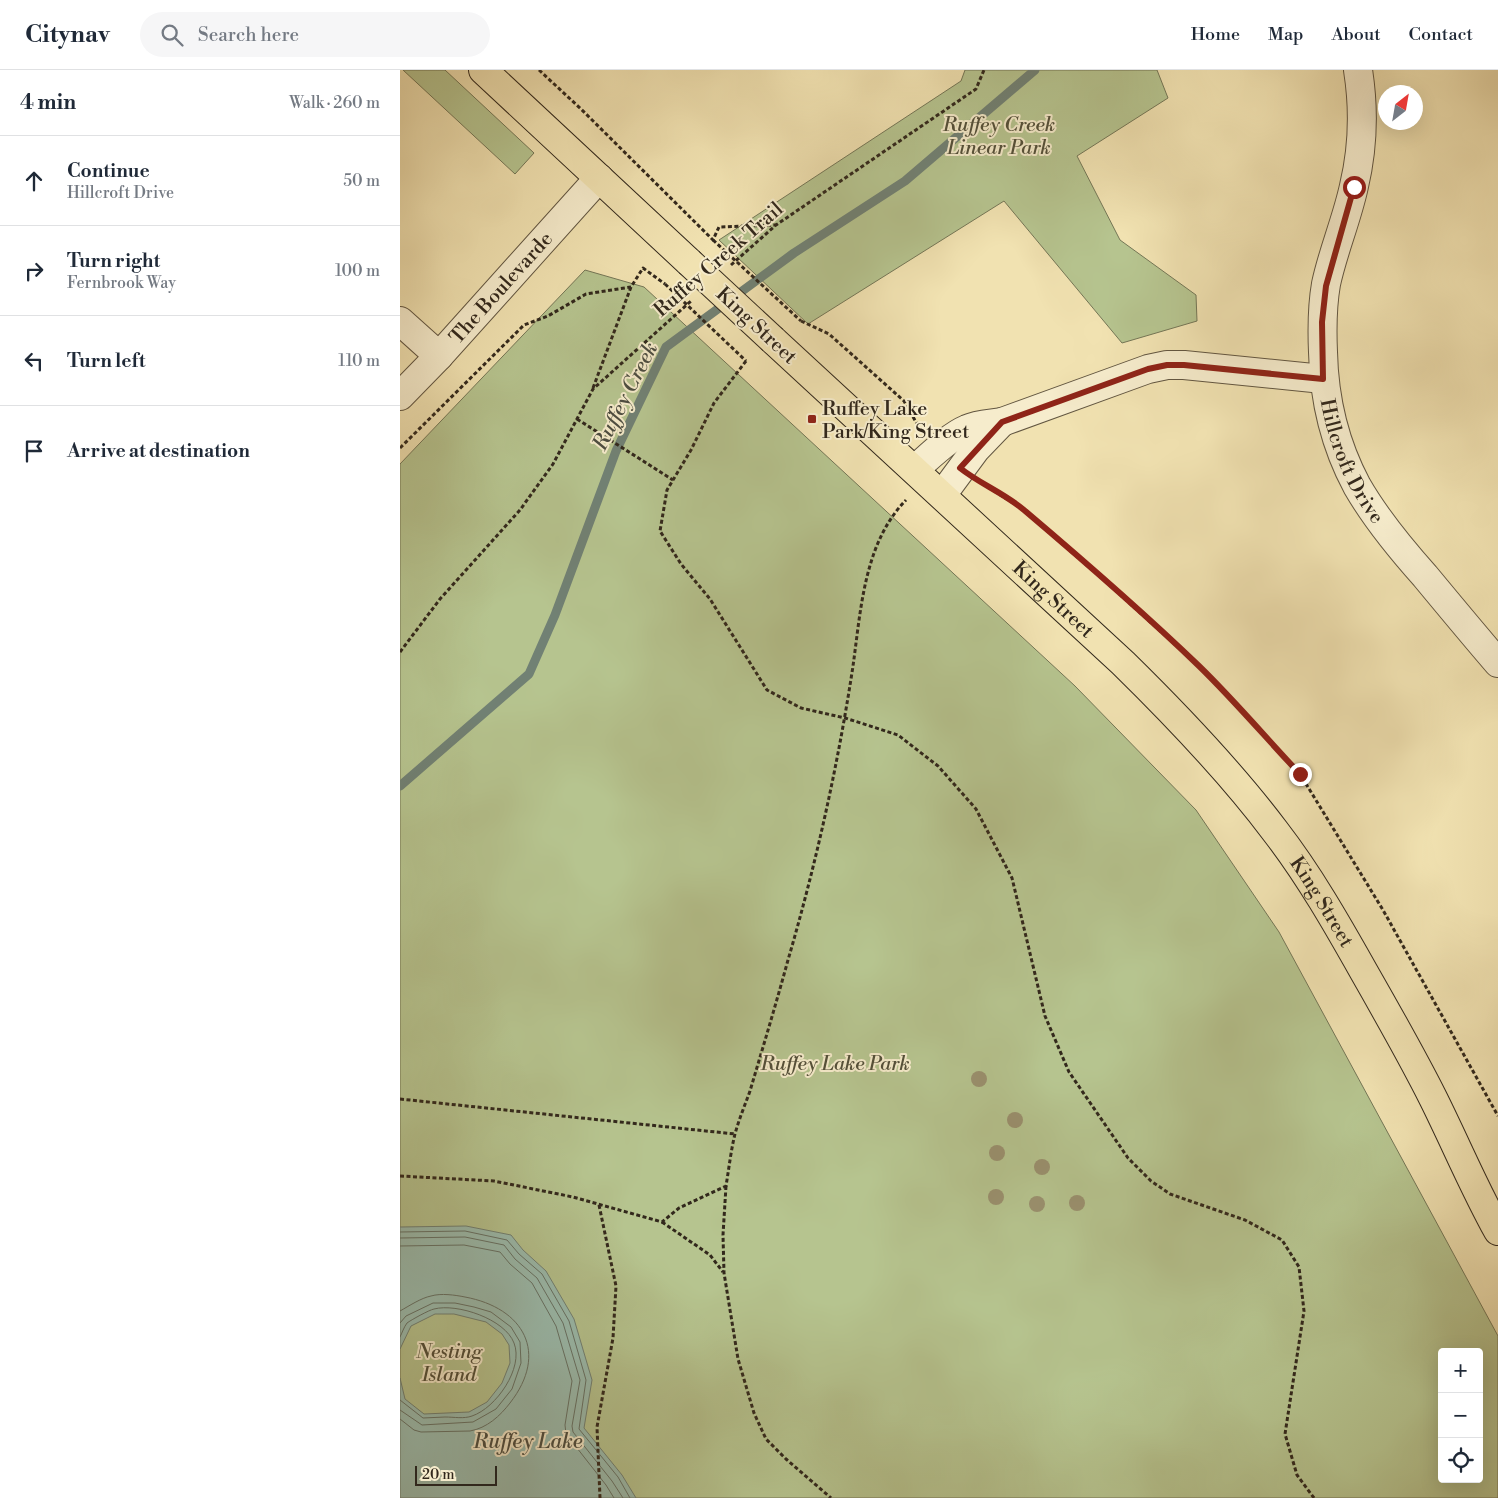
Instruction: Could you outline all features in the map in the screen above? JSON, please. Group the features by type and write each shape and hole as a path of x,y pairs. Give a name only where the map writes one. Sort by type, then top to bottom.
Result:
{"main road":[{"name":"King Street","path":"483,70 1123,663 1165,704 1234,780 1276,832 1340,929 1432,1096 1498,1231"}],"street":[{"name":"Hillcroft Drive","path":"1358,70 1362,91 1362,130 1359,158 1354,187 1326,286 1322,322 1323,379 1329,410 1338,440 1356,484 1374,514 1497,661"},
{"name":"The Boulevarde","path":"400,396 439,356 599,178"},
{"path":"400,321 439,356"},
{"path":"928,481 939,448 966,429 982,424 1002,422 1148,369 1167,365 1184,365 1323,379"},
{"path":"928,481 960,468 1002,422"}],"path":[{"path":"539,70 713,240 801,321 829,334 904,400 920,430 939,448"},
{"name":"Ruffey Creek Trail","path":"725,270 776,225 976,89 984,70"},
{"path":"713,240 719,227 776,225"},
{"path":"593,388 631,288 643,268 665,284 746,361 714,403 691,450 667,490 660,531 681,564 710,599 767,690 802,708 845,718 898,735 938,766 976,809 1012,878 1045,1016 1070,1072 1128,1158 1151,1181 1170,1194 1244,1220 1282,1240 1299,1267 1304,1311 1285,1434 1297,1475 1314,1498"},
{"path":"400,448 524,325 548,316 586,294 631,288"},
{"name":"Ruffey Creek Trail","path":"400,652 440,599 520,510 553,464 593,388 696,297"},
{"path":"577,419 673,480"},
{"path":"960,468 974,480 993,489 1021,508 1106,581 1200,667 1300,774 1383,910 1498,1116"},
{"path":"831,1498 766,1439 754,1413 738,1359 724,1273 723,1235 726,1186 735,1134 789,958 818,844 845,718 870,564 883,532 900,506 928,481"},
{"path":"400,1100 735,1134"},
{"path":"400,1176 494,1181 573,1198 662,1222 710,1255 724,1273"},
{"path":"662,1222 679,1208 726,1186"},
{"path":"599,1205 616,1286 613,1338 597,1427 600,1498"}],"green space":[{"path":"403,70 445,70 534,153 515,174"},
{"name":"Ruffey Creek Linear Park","path":"965,70 1157,70 1168,98 1077,156 1120,240 1196,295 1197,321 1122,343 1004,201 808,324 719,240 961,81"},
{"name":"Ruffey Lake Park","path":"585,270 644,287 1075,686 1196,810 1279,932 1498,1336 1498,1498 400,1498 400,464"}],"water":[{"name":"Ruffey Lake","path":"466,1226 511,1235 523,1250 546,1271 574,1319 592,1380 584,1428 622,1475 636,1498 400,1498 400,1378 405,1399 424,1414 469,1412 487,1402 502,1383 510,1363 509,1345 502,1334 486,1322 454,1314 435,1314 411,1326 400,1349 400,1227"}],"waterway":[{"name":"Ruffey Creek","path":"400,786 529,674 555,615 616,451 666,347 794,253 905,181 1035,70"}],"place":[{"name":"Ruffey Lake Park/King Street","path":"812,419"}],"route":[{"path":"1300,774 1200,667 1106,581 1021,508 993,489 974,480 960,468 1002,422 1148,369 1167,365 1184,365 1286,377 1323,379 1322,322 1326,286 1354,187"}],"park label":[{"name":"Nesting Island","path":"449,1362"}]}
